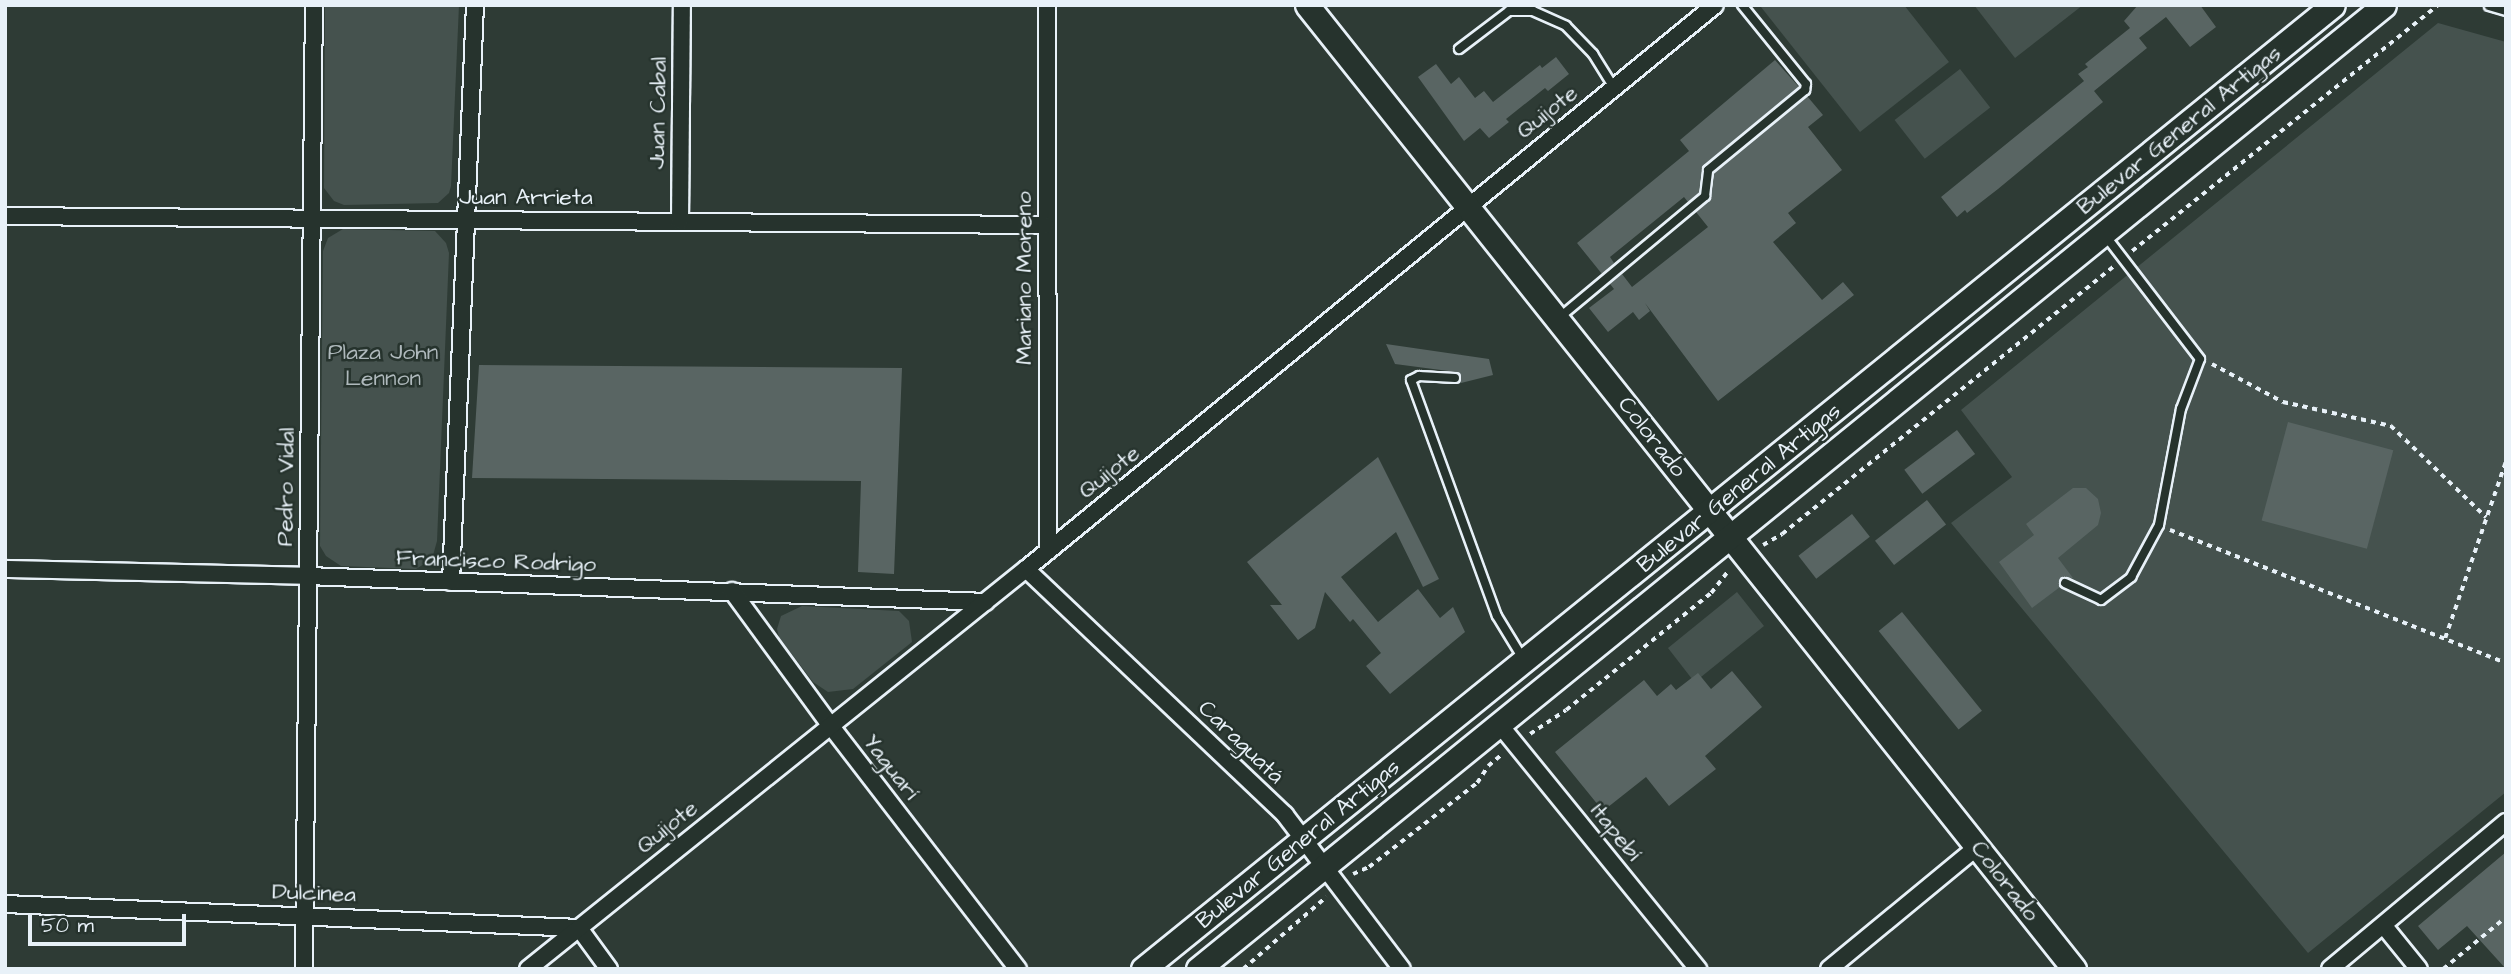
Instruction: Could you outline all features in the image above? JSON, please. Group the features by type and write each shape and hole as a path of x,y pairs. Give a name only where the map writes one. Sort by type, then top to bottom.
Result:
{"main road":[{"name":"Colorado","path":"1307,5 2074,969"},
{"name":"Bulevar General Artigas","path":"1143,969 2333,5"},
{"name":"Bulevar General Artigas","path":"1198,969 2384,5"}],"street":[{"name":"Pedro Vidal","path":"304,969 307,576 314,219 314,5"},
{"path":"451,582 475,5"},
{"name":"Juan Cabal","path":"680,221 682,5"},
{"name":"Mariano Moreno","path":"1047,5 1048,551"},
{"name":"Quijote","path":"528,969 986,602 1715,5"},
{"name":"Juan Arrieta","path":"5,216 1046,225"},
{"name":"Francisco Rodrigo","path":"5,569 307,576 986,602"},
{"name":"Caraguatá","path":"1026,569 1285,815 1402,969"},
{"name":"Yaguarí","path":"732,591 830,725 1018,969"},
{"name":"Itapebí","path":"1499,724 1698,969"},
{"path":"2330,969 2506,822"},
{"path":"1829,969 1977,847"},
{"name":"Dulcinea","path":"5,904 579,928"},
{"path":"2384,926 2419,969"},
{"path":"579,928 609,969"}],"lane":[{"path":"1558,319 1705,196 1708,170 1805,90 1806,84 1742,5"},
{"path":"2489,6 2506,11"},
{"path":"1459,49 1509,12 1533,11 1566,26 1593,54 1614,87"},
{"path":"2065,583 2101,600 2131,577 2159,525 2180,409 2200,359 2103,233"},
{"path":"1455,378 1419,376 1411,380 1497,616 1524,660"}],"path":[{"path":"1243,969 1339,886 1369,867 1477,783 1488,766 1514,744 1566,710 1711,593 1745,555 1782,534 2438,5"},
{"path":"2200,359 2283,402 2391,426 2486,517"},
{"path":"2445,638 2506,461"},
{"path":"2159,525 2506,663"},
{"path":"2443,969 2506,917"}],"green space":[{"path":"325,5 459,5 451,186 449,193 438,203 344,205 334,201 324,188"},
{"path":"1904,5 1949,62 1860,132 1761,7"},
{"path":"1974,5 2083,5 2015,58"},
{"path":"2438,23 2506,42 2506,792 2308,953 1951,523 2012,477 1961,410"},
{"path":"1960,69 1990,108 1925,159 1895,120"},
{"name":"Plaza John Lennon","path":"343,229 435,231 446,243 449,253 437,541 432,559 416,569 341,566 326,556 320,546 323,251 328,238"},
{"path":"1737,592 1764,626 1701,677 1692,679 1668,648"},
{"path":"802,606 899,611 909,621 912,642 853,689 828,692 813,682 779,637 777,629 781,616"}],"building":[{"path":"2138,5 2200,5 2216,27 2190,47 2166,17 2139,38 2147,48 2094,91 2103,102 1998,189 1967,213 1965,210 1957,217 1941,197 2084,81 2078,74 2088,67 2085,64 2130,28 2124,21"},
{"path":"1556,57 1569,74 1548,91 1545,88 1506,119 1509,122 1489,138 1480,128 1464,141 1418,77 1436,64 1451,84 1459,77 1475,98 1484,91 1493,102 1540,65 1542,68"},
{"path":"1775,60 1799,87 1704,165 1699,193 1688,202 1684,197 1610,257 1614,263 1602,274 1577,243 1689,151 1680,140"},
{"path":"1807,96 1823,115 1808,127 1842,170 1788,213 1796,223 1773,242 1822,300 1843,282 1854,295 1718,401 1645,303 1650,311 1639,320 1633,312 1608,332 1589,308 1614,289 1610,284 1622,274 1632,287 1708,227 1696,212 1711,198 1714,173"},
{"path":"1386,344 1489,359 1493,375 1461,383 1461,376 1456,372 1395,364"},
{"path":"479,365 902,368 894,574 858,572 861,481 472,478"},
{"path":"2288,422 2393,450 2367,549 2262,521"},
{"path":"1957,430 1975,454 1922,494 1904,470"},
{"path":"1378,457 1439,579 1423,587 1396,532 1341,577 1378,622 1418,589 1440,618 1453,607 1465,632 1390,694 1366,666 1381,653 1353,619 1350,622 1325,592 1315,628 1298,640 1270,605 1282,605 1247,562"},
{"path":"2073,488 2086,488 2098,499 2101,513 2098,525 2058,558 2073,578 2061,578 2060,587 2032,608 1999,562 2034,535 2026,524"},
{"path":"1927,500 1946,524 1894,565 1875,541"},
{"path":"1852,514 1870,537 1816,579 1798,556"},
{"path":"1902,612 1982,711 1959,730 1879,631"},
{"path":"1732,671 1762,707 1705,756 1716,769 1669,806 1646,777 1603,811 1555,752 1644,680 1657,696 1671,684 1676,690 1698,673 1711,689"},
{"path":"2506,852 2506,969 2467,926 2438,950 2418,926"}]}
